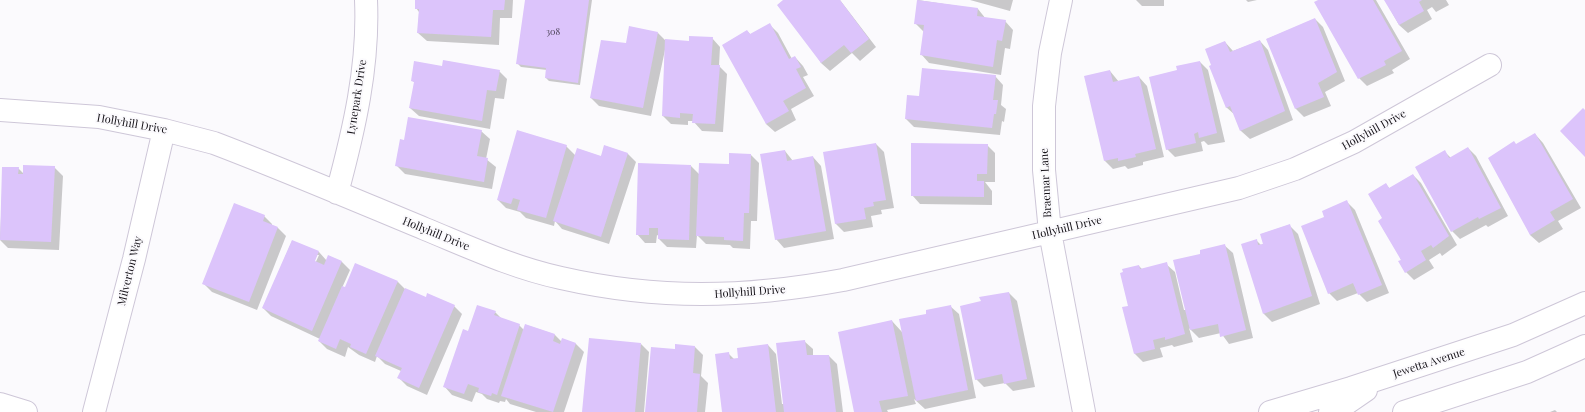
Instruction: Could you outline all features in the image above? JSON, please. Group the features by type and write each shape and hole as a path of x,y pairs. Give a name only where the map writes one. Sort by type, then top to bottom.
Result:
{"street":[{"name":"Lynepark Drive","path":"337,193 353,133 362,77 366,0"},
{"name":"Braemar Lane","path":"1061,0 1050,54 1044,106 1044,170 1050,232 1084,412"},
{"name":"Hollyhill Drive","path":"0,110 100,117 164,130 214,143 499,260 560,278 623,290 676,295 730,295 794,289 843,280 1239,188 1295,169 1354,142 1490,65"},
{"name":"Milverton Way","path":"94,412 134,259 164,130"},
{"name":"Jewetta Avenue","path":"1270,412 1385,377 1513,335 1585,303"},
{"path":"1404,412 1527,372 1585,346"},
{"path":"1330,412 1337,410 1385,377"},
{"path":"0,404 26,412"}],"building":[{"path":"415,0 505,0 504,10 493,10 491,37 417,33 419,9 415,9"},
{"path":"525,0 589,0 578,83 545,78 546,68 516,64"},
{"path":"783,0 840,0 869,39 851,53 844,45 821,63 777,5"},
{"path":"917,0 978,8 977,16 1006,20 1002,41 997,40 993,67 920,55 924,25 914,24"},
{"path":"1318,0 1373,0 1402,51 1384,61 1386,65 1358,79 1314,2"},
{"path":"1384,0 1422,0 1419,2 1424,11 1399,25"},
{"path":"1315,18 1337,72 1318,83 1324,97 1295,109 1266,39"},
{"path":"770,23 789,59 795,56 801,67 796,69 806,88 783,101 789,111 766,124 722,45 747,30 750,34"},
{"path":"629,26 658,32 643,108 590,98 601,40 626,43"},
{"path":"689,36 713,37 711,65 720,65 715,124 692,123 693,114 680,113 680,118 662,116 665,39 689,41"},
{"path":"1260,40 1285,111 1240,131 1230,106 1226,108 1209,66 1211,65 1205,49 1225,41 1230,52"},
{"path":"443,60 500,70 496,91 487,90 482,121 409,108 414,82 411,81 414,61 442,66"},
{"path":"1200,61 1217,133 1199,138 1198,132 1194,134 1196,143 1166,150 1149,77 1177,70 1176,66"},
{"path":"922,68 996,75 993,100 998,100 992,128 905,119 907,95 919,96"},
{"path":"1110,70 1113,82 1139,76 1156,149 1135,154 1136,157 1118,161 1118,158 1104,161 1084,76"},
{"path":"1583,108 1585,110 1585,157 1560,131"},
{"path":"408,117 482,130 477,156 488,158 484,182 395,166 400,139 404,140"},
{"path":"517,130 567,145 546,218 517,210 520,200 513,198 511,204 497,200"},
{"path":"1535,133 1573,199 1550,212 1555,220 1530,235 1488,158 1514,141 1516,144"},
{"path":"876,143 886,200 873,202 874,206 864,208 866,219 835,224 823,152"},
{"path":"911,143 988,144 987,174 977,174 977,181 984,181 984,197 911,196"},
{"path":"604,145 628,153 601,237 553,221 577,148 601,156"},
{"path":"1468,147 1501,208 1479,219 1478,217 1451,232 1415,167 1445,150 1449,158"},
{"path":"785,150 787,161 813,156 826,231 775,240 760,154"},
{"path":"729,153 751,154 749,213 744,213 743,241 724,240 724,237 696,236 699,163 729,164"},
{"path":"638,163 691,165 689,240 658,239 658,228 649,228 649,235 636,235"},
{"path":"23,165 55,166 51,242 0,240 2,167 19,167 18,174 23,174"},
{"path":"1413,174 1449,236 1433,248 1431,245 1421,251 1426,260 1405,273 1398,261 1401,260 1378,221 1382,218 1368,194 1386,183 1389,188"},
{"path":"1347,200 1382,285 1358,295 1353,283 1328,294 1301,226 1324,217 1322,211"},
{"path":"234,203 265,215 263,221 278,227 249,302 202,284"},
{"path":"1290,224 1312,296 1263,314 1241,244 1257,239 1258,245 1263,244 1260,234"},
{"path":"292,240 319,251 315,261 324,265 328,255 342,261 312,331 262,308"},
{"path":"1225,244 1246,330 1220,337 1218,324 1190,330 1173,260 1200,254 1200,250"},
{"path":"1167,262 1185,334 1165,340 1165,337 1153,340 1155,349 1134,354 1122,307 1128,306 1120,273 1123,272 1122,269 1139,265 1140,269"},
{"path":"355,263 398,281 366,354 350,347 351,344 340,339 336,349 318,341 342,286 345,287"},
{"path":"405,288 426,297 427,293 455,305 419,388 397,378 402,368 375,356"},
{"path":"1009,292 1027,379 1004,384 1002,374 975,380 960,306 981,301 979,297"},
{"path":"477,305 496,311 494,315 520,324 497,395 492,393 491,396 478,392 479,388 468,384 464,394 443,387 463,329 468,331"},
{"path":"951,305 968,390 916,401 899,319 926,314 926,310"},
{"path":"892,320 908,396 879,401 882,412 854,412 838,332"},
{"path":"525,324 555,334 553,341 560,344 562,338 576,343 553,412 501,396"},
{"path":"589,338 641,343 635,412 582,412"},
{"path":"805,340 807,355 829,355 836,412 784,412 776,343"},
{"path":"675,344 695,346 693,373 700,374 697,412 645,412 651,347 675,349"},
{"path":"768,344 776,412 722,412 715,354 729,352 730,359 738,358 737,348"}]}
